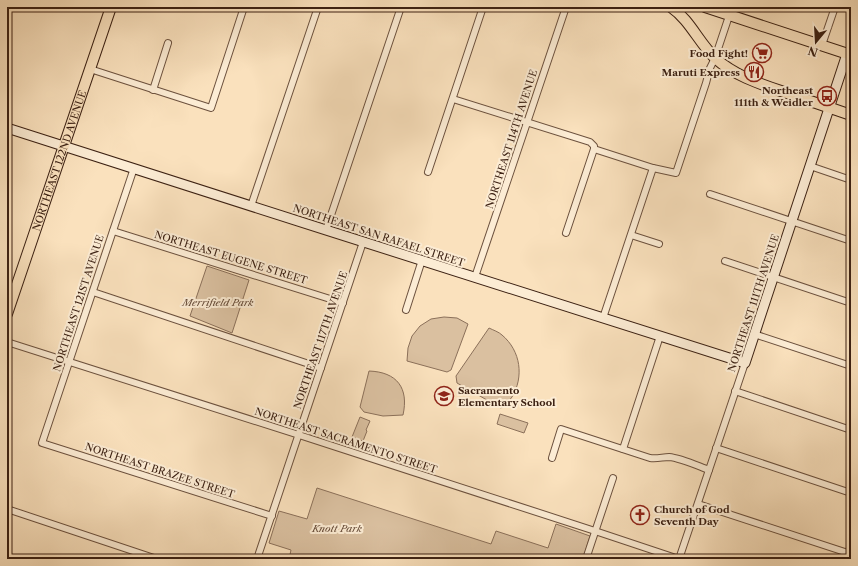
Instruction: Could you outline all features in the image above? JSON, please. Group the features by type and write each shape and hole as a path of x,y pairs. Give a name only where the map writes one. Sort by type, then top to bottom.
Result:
{"main road":[{"name":"NORTHEAST 122ND AVENUE","path":"7,314 111,7"},
{"path":"672,7 683,18 715,58 736,73 757,84 851,115"},
{"path":"705,7 731,11 849,55"}],"street":[{"path":"90,70 211,108 244,7"},
{"path":"251,206 318,7"},
{"path":"326,230 401,7"},
{"path":"428,172 483,7"},
{"name":"NORTHEAST 114TH AVENUE","path":"476,277 566,7"},
{"path":"822,46 835,7"},
{"path":"594,149 653,168 676,173 710,68 715,58 731,11"},
{"path":"153,90 168,43"},
{"name":"NORTHEAST 111TH AVENUE","path":"679,559 829,108 849,55"},
{"path":"453,99 590,142 594,146 566,233"},
{"name":"NORTHEAST SAN RAFAEL STREET","path":"7,128 745,363"},
{"path":"810,166 851,180"},
{"name":"NORTHEAST 121ST AVENUE","path":"42,443 134,168"},
{"path":"603,318 653,168"},
{"path":"710,194 851,241"},
{"name":"NORTHEAST EUGENE STREET","path":"113,231 343,303"},
{"path":"631,235 659,244"},
{"name":"NORTHEAST 117TH AVENUE","path":"257,559 363,242"},
{"path":"406,310 422,260"},
{"path":"725,261 851,303"},
{"path":"92,292 321,368"},
{"path":"754,334 851,366"},
{"path":"624,449 660,336"},
{"name":"NORTHEAST SACRAMENTO STREET","path":"7,342 299,435 679,559"},
{"path":"735,391 851,430"},
{"path":"552,458 561,429 650,458 675,458 709,470"},
{"name":"NORTHEAST BRAZEE STREET","path":"42,443 272,516"},
{"path":"716,448 851,493"},
{"path":"586,559 613,478"},
{"path":"698,504 849,556 851,545"},
{"path":"7,509 157,559"}],"green space":[{"name":"Merrifield Park","path":"207,266 249,280 232,333 190,316"},
{"path":"444,317 457,318 468,324 451,370 447,372 407,361 408,348 412,336 420,326 431,319"},
{"path":"489,328 501,334 508,341 517,356 519,364 516,389 512,397 501,408 457,383 456,376"},
{"path":"369,371 387,374 399,383 404,397 403,415 383,416 364,412 360,407"},
{"path":"500,414 528,423 524,433 497,424"},
{"path":"360,417 370,421 363,441 352,437"},
{"name":"Knott Park","path":"317,488 491,544 496,531 548,548 556,524 590,536 583,559 289,559 291,550 269,543 279,511 307,519"}],"place":[{"name":"Food Fight!","path":"762,53"},
{"name":"Maruti Express","path":"754,72"},
{"name":"Northeast 111th & Weidler","path":"827,96"},
{"name":"Sacramento Elementary School","path":"444,396"},
{"name":"Church of God Seventh Day","path":"640,515"}]}
